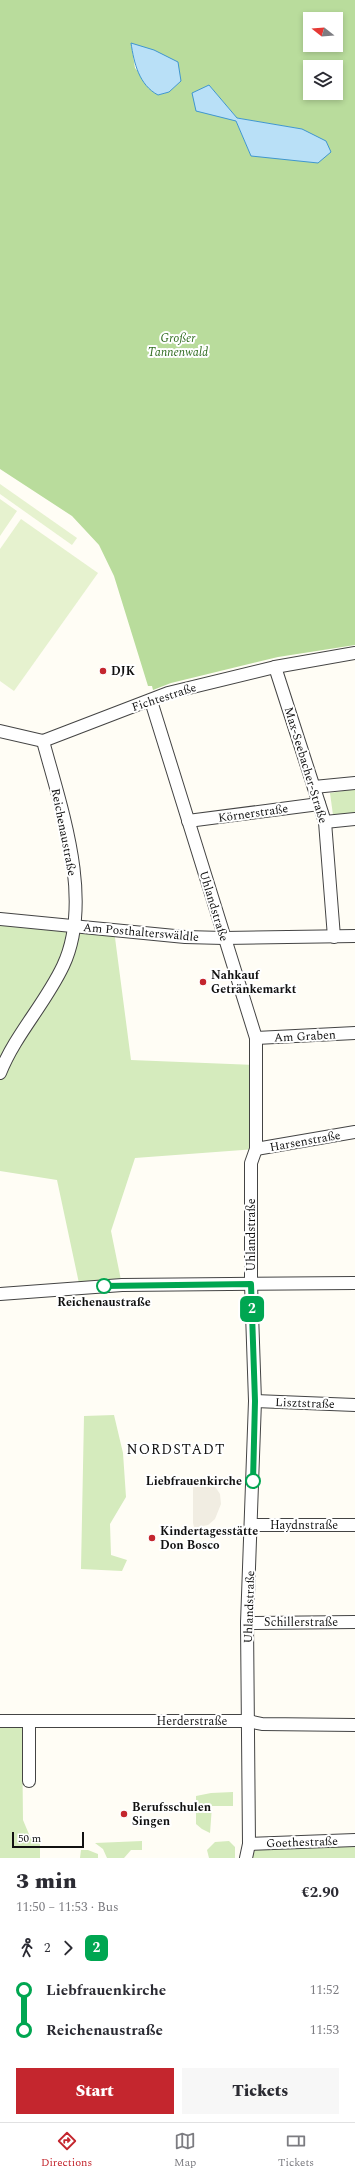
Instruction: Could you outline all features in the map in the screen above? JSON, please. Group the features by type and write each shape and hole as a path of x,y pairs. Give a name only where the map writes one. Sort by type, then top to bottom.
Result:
{"street":[{"name":"Fichtestraße","path":"43,741 168,693 276,667 355,652"},
{"name":"Max-Seebacher-Straße","path":"276,667 325,822 334,936"},
{"name":"Uhlandstraße","path":"151,700 256,1038 256,1149 251,1163 251,1284 255,1401 252,1525 247,1623 249,1844 246,1858"},
{"path":"0,731 43,741"},
{"name":"Reichenaustraße","path":"0,1073 11,1050 63,966 70,946 74,926 75,910 71,857 43,741"},
{"path":"314,787 355,783"},
{"name":"Körnerstraße","path":"188,821 319,804"},
{"path":"325,822 355,819"},
{"name":"Am Posthalterswäldle","path":"0,919 224,938 355,936"},
{"name":"Am Graben","path":"256,1038 355,1033"},
{"name":"Harsenstraße","path":"256,1149 355,1132"},
{"path":"0,1294 122,1285 355,1283"},
{"name":"Lisztstraße","path":"255,1401 355,1405"},
{"name":"Haydnstraße","path":"252,1525 355,1525"},
{"name":"Schillerstraße","path":"247,1623 355,1622"},
{"name":"Herderstraße","path":"0,1722 248,1721 262,1724 355,1725"},
{"path":"29,1722 29,1781"},
{"name":"Goethestraße","path":"249,1844 355,1840"}],"green space":[{"name":"Großer Tannenwald","path":"0,0 355,0 355,645 278,657 171,683 153,690 152,686 148,686 114,576 99,545 72,516 0,469","holes":["131,43 181,81 169,92 158,95 135,68","209,85 237,118 302,129 251,156 236,121"]},
{"path":"0,484 77,538 72,545 0,494"},
{"path":"0,499 17,511 0,536"},
{"path":"21,519 98,573 14,691 0,681 0,549"},
{"path":"355,789 355,813 333,815 330,793"},
{"path":"0,919 114,930 131,1060 255,1065 256,1149 135,1158 111,1231 122,1285 80,1288 57,1180 0,1171"},
{"path":"114,1415 123,1453 126,1497 110,1524 111,1555 127,1560 122,1571 81,1569 84,1416"},
{"path":"0,1726 22,1726 23,1820 31,1839 40,1844 40,1858 0,1858"},
{"path":"233,1792 233,1806 212,1806 210,1833 196,1824 196,1796 211,1793"},
{"path":"355,1840 355,1858 249,1858 249,1844"},
{"path":"142,1841 142,1850 131,1850 124,1858 107,1858 103,1849 95,1843"},
{"path":"229,1841 235,1847 235,1858 209,1858 207,1850 215,1842"},
{"path":"81,1850 88,1850 98,1854 98,1858 80,1858"}],"shaded area":[{"path":"193,1479 207,1480 214,1485 220,1494 221,1504 215,1519 208,1525 194,1527"}],"water":[{"path":"131,43 154,50 178,62 181,81 169,92 158,95 152,91 138,73"},
{"path":"209,85 237,118 302,129 326,141 331,152 318,163 251,156 236,121 196,111 192,93"}],"bus line":[{"name":"2","path":"104,1286 251,1284 255,1401 253,1429 253,1481"}],"place":[{"name":"DJK","path":"103,671"},
{"name":"Nahkauf Getränkemarkt","path":"203,982"},
{"name":"Reichenaustraße","path":"104,1286"},
{"name":"Liebfrauenkirche","path":"253,1481"},
{"name":"Kindertagesstätte Don Bosco","path":"152,1538"},
{"name":"Berufsschulen Singen","path":"124,1814"}],"district":[{"name":"NORDSTADT","path":"176,1449"}]}
